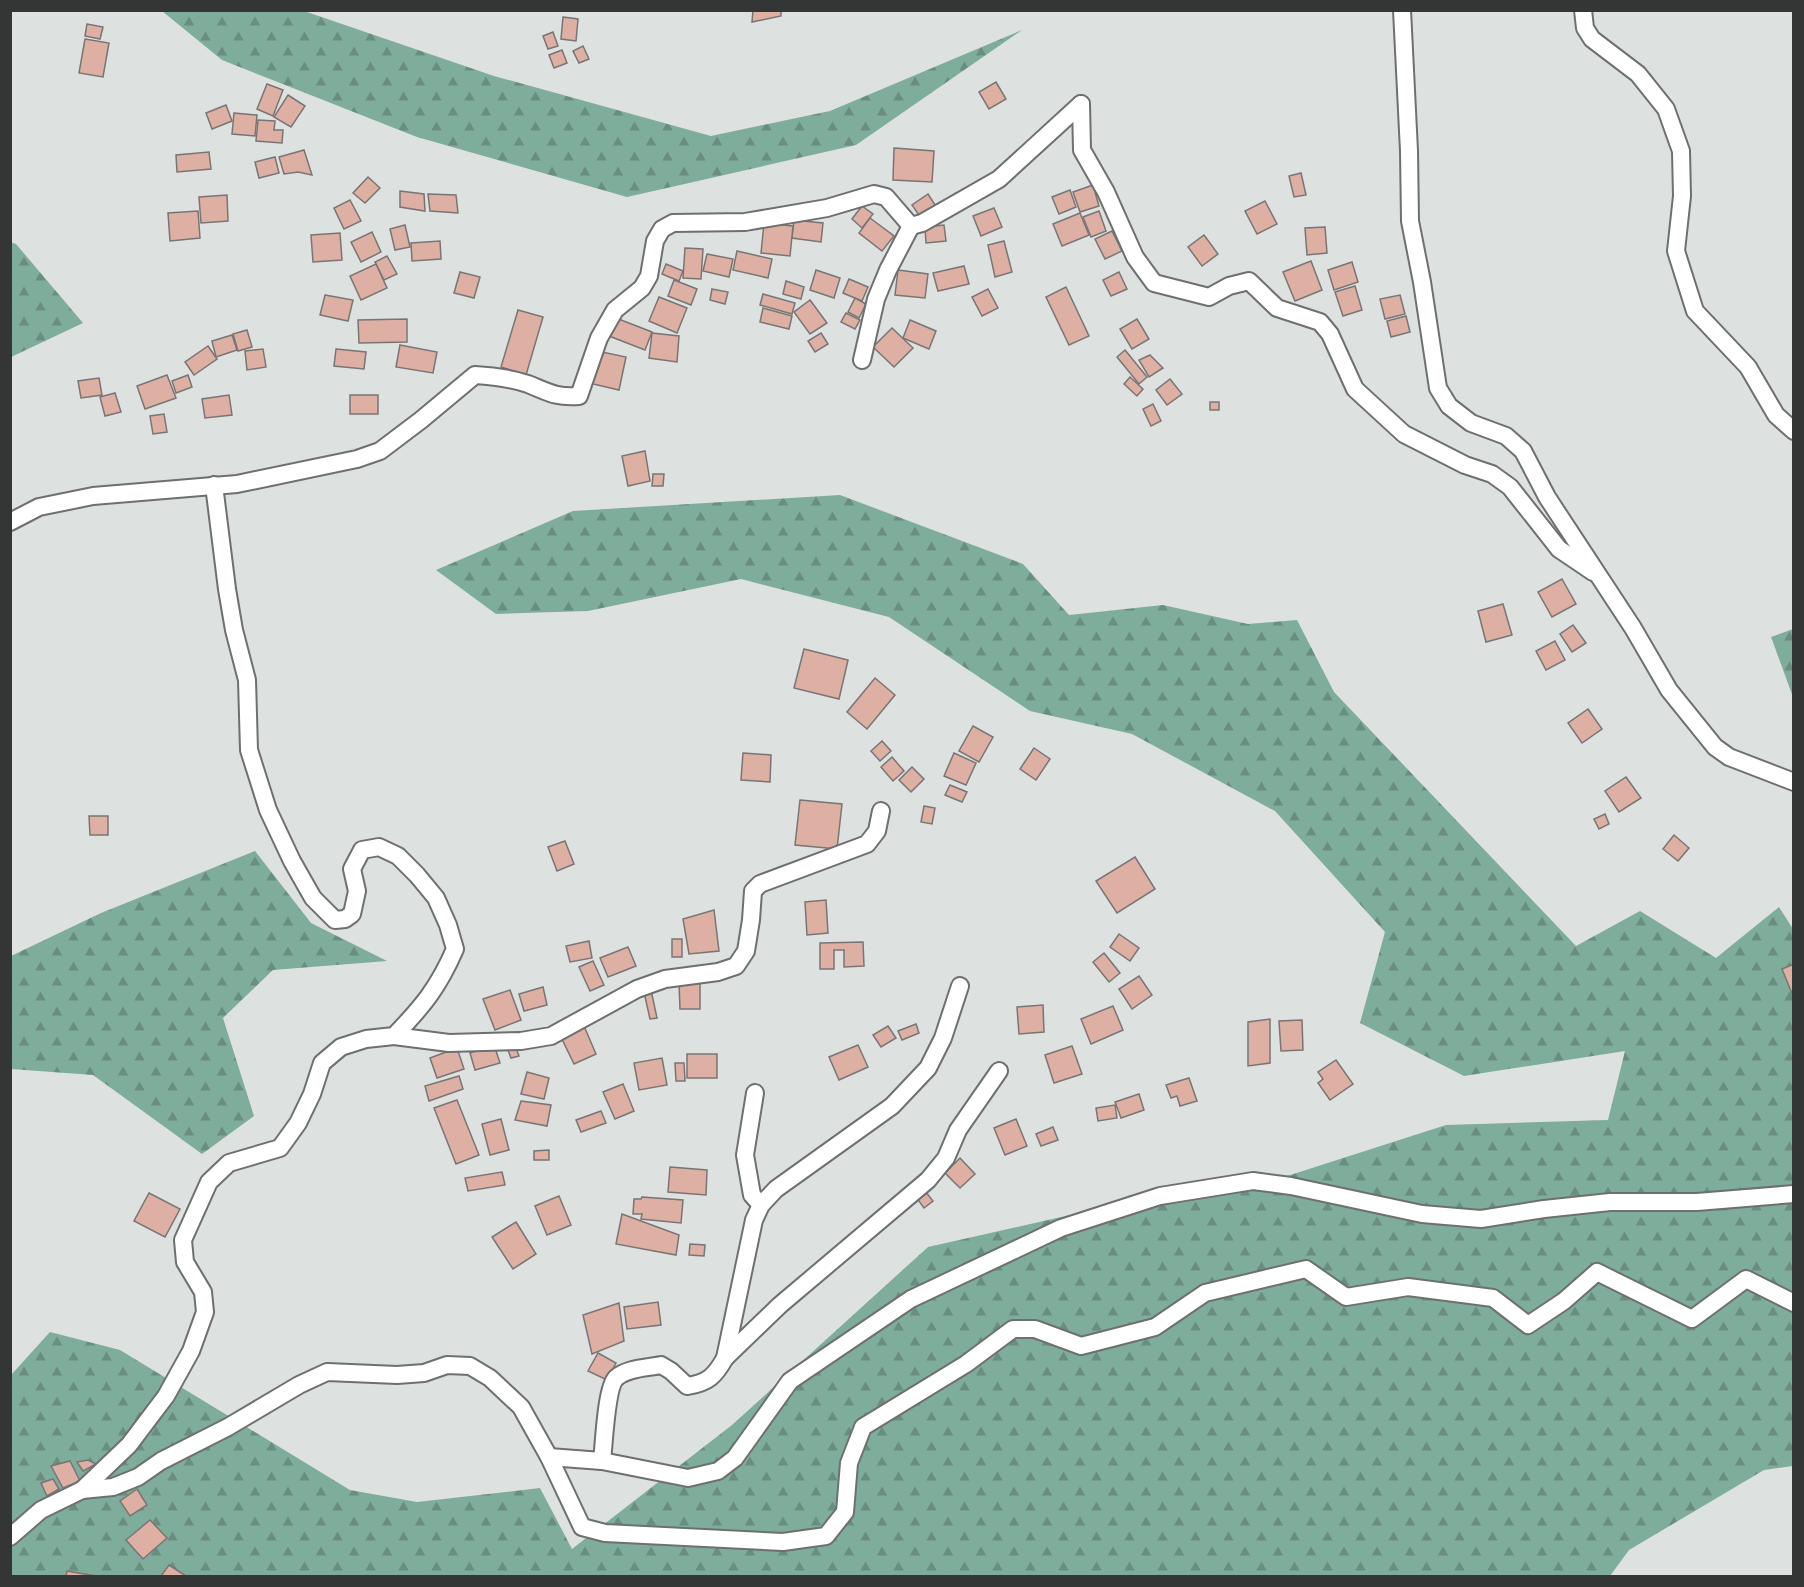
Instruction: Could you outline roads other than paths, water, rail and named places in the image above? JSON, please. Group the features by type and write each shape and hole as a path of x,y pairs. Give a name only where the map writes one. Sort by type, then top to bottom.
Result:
{"street":[{"path":"1401,10 1409,151 1410,222 1422,282 1438,388 1449,406 1471,423 1506,436 1523,451 1547,497 1670,690 1715,747 1729,757 1794,782"},
{"path":"1583,10 1585,28 1592,39 1638,74 1666,109 1681,151 1682,196 1676,251 1695,311 1748,366 1776,415 1794,431"},
{"path":"862,360 876,299 911,226 922,223 999,179 1081,104 1082,150 1106,192 1135,257 1154,283 1209,297 1229,286 1249,281 1277,308 1320,322 1330,334 1354,389 1404,434 1465,465 1491,474 1510,487 1559,549 1599,576"},
{"path":"10,522 39,507 93,496 237,484 357,459 380,451 475,375 497,376 564,398 579,396 599,338 615,310 642,288 650,276 655,242 662,229 673,223 745,222 827,208 874,194 886,197 911,226"},
{"path":"214,485 228,599 247,680 249,750 268,810 292,861 313,898 336,920 345,920 352,914 357,891 352,869 362,850 380,847 398,856 417,875 436,898 448,925 455,950 442,977 424,1006 394,1036"},
{"path":"10,1537 41,1510 82,1490 129,1445 166,1396 191,1351 205,1312 203,1292 185,1262 183,1240 193,1213 209,1182 229,1163 280,1148 298,1123 312,1094 322,1063 341,1047 366,1039 394,1036 449,1043 521,1041 551,1036 637,988 665,979 718,972 736,966 746,951 753,891 760,884 867,844 877,831 881,811"},
{"path":"725,1358 754,1220 761,1205 776,1189 892,1106 928,1068 943,1038 960,986"},
{"path":"602,1461 610,1389 615,1378 627,1372 661,1365 687,1386 699,1384 716,1374 725,1358 780,1305 928,1180 946,1158 958,1130 999,1071"},
{"path":"755,1093 745,1155 752,1195 761,1205"},
{"path":"549,1457 602,1461 688,1478 718,1471 735,1458 790,1381 912,1299 1061,1227 1160,1196 1253,1181 1291,1186 1422,1214 1481,1219 1610,1202 1697,1202 1794,1194"},
{"path":"82,1490 113,1487 138,1477 161,1461 327,1372 397,1375 424,1373 447,1365 470,1366 490,1378 521,1407 549,1457 582,1527 605,1533 783,1542 826,1536 845,1512 849,1463 863,1427 966,1364 1013,1329 1035,1329 1081,1346 1155,1328 1205,1293 1306,1269 1346,1297 1408,1287 1493,1298 1528,1325 1564,1300 1597,1272 1692,1319 1746,1279 1794,1303"}]}
